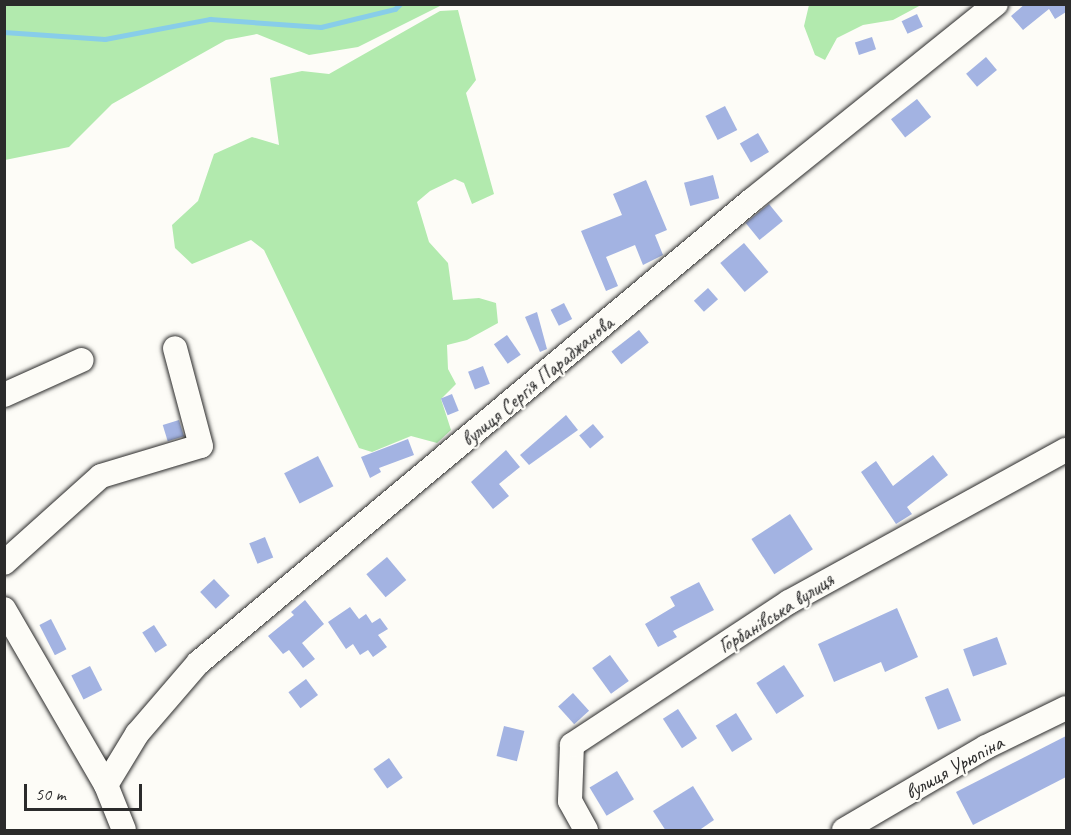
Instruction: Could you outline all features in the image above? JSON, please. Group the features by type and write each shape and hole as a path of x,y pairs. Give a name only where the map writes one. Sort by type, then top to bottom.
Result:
{"street":[{"name":"вулиця Сергія Параджанова","path":"106,785 137,734 198,663 752,200 996,4"},
{"path":"4,562 101,476 201,446 175,348"},
{"path":"4,395 82,360"},
{"name":"Горбанівська вулиця","path":"586,831 570,801 572,745 789,602 1066,450"},
{"path":"4,609 106,785 124,831"},
{"name":"вулиця Урюпіна","path":"844,831 986,747 1066,708"}],"green space":[{"path":"809,4 921,5 893,20 863,25 837,38 825,60 815,55 804,26"},
{"path":"4,5 442,5 358,47 309,55 257,34 226,40 112,104 69,147 5,160"},
{"path":"458,10 476,80 466,93 494,194 472,204 464,183 455,179 430,191 417,202 429,242 448,263 453,300 479,298 496,303 498,323 467,340 447,345 448,369 456,384 441,399 451,430 437,443 411,436 372,452 359,448 264,250 251,240 192,264 175,248 172,225 198,201 214,154 252,137 279,145 270,78 302,71 329,74 440,11"}],"building":[{"path":"1025,4 1066,4 1066,12 1055,19 1049,9 1023,30 1011,16"},
{"path":"917,14 923,27 908,34 902,21"},
{"path":"872,37 876,49 859,55 855,43"},
{"path":"986,57 997,70 977,87 966,74"},
{"path":"917,99 931,117 905,137 891,119"},
{"path":"725,106 737,130 718,140 705,116"},
{"path":"758,133 769,152 751,163 740,144"},
{"path":"713,175 719,198 690,206 684,183"},
{"path":"646,180 667,230 655,235 663,255 643,265 635,245 606,257 618,286 606,291 581,231 622,215 613,194"},
{"path":"769,204 783,221 760,240 746,223"},
{"path":"744,243 768,272 745,292 720,263"},
{"path":"708,288 718,299 704,312 694,301"},
{"path":"564,303 572,319 559,326 551,310"},
{"path":"537,312 547,349 540,352 525,317"},
{"path":"639,330 649,343 621,364 611,352"},
{"path":"507,335 521,355 508,364 494,344"},
{"path":"483,366 490,384 475,389 468,372"},
{"path":"452,394 459,411 448,415 441,398"},
{"path":"566,415 578,430 529,465 520,455"},
{"path":"179,420 184,436 168,441 163,425"},
{"path":"593,424 604,437 590,449 579,436"},
{"path":"408,439 414,455 379,468 381,472 370,478 361,457"},
{"path":"506,450 520,467 499,484 509,496 493,509 471,482"},
{"path":"933,455 948,475 907,507 912,514 896,524 861,472 876,461 893,486"},
{"path":"318,456 333,486 300,504 284,473"},
{"path":"790,514 813,549 774,574 751,539"},
{"path":"265,537 273,557 257,564 249,543"},
{"path":"387,557 406,580 386,597 366,574"},
{"path":"214,579 230,596 216,609 200,592"},
{"path":"699,582 714,610 673,631 677,637 658,647 645,624 675,606 670,597"},
{"path":"305,600 324,624 302,643 315,659 303,668 289,650 283,654 268,636 294,615 291,612"},
{"path":"350,607 359,619 366,614 372,623 380,618 388,629 378,635 387,647 373,657 368,650 360,655 353,644 346,649 328,622"},
{"path":"897,608 918,657 885,672 881,662 834,682 818,644"},
{"path":"51,619 66,649 55,655 39,625"},
{"path":"154,625 167,645 155,653 142,633"},
{"path":"997,637 1007,664 973,677 963,649"},
{"path":"610,655 629,681 611,694 592,668"},
{"path":"784,665 804,696 776,714 756,683"},
{"path":"90,666 102,690 84,700 71,676"},
{"path":"306,679 318,695 300,708 288,692"},
{"path":"948,688 961,720 938,730 925,697"},
{"path":"573,693 589,711 574,724 558,706"},
{"path":"678,709 697,738 682,748 663,719"},
{"path":"736,713 752,739 732,752 716,726"},
{"path":"504,726 524,731 517,761 497,756"},
{"path":"1066,736 1066,777 973,825 956,792"},
{"path":"389,758 403,778 387,789 373,769"},
{"path":"617,771 634,799 607,816 590,787"},
{"path":"693,786 714,820 698,831 666,831 653,811"}],"waterway":[{"path":"4,32 105,39 210,19 321,27 395,9 400,4"}]}
